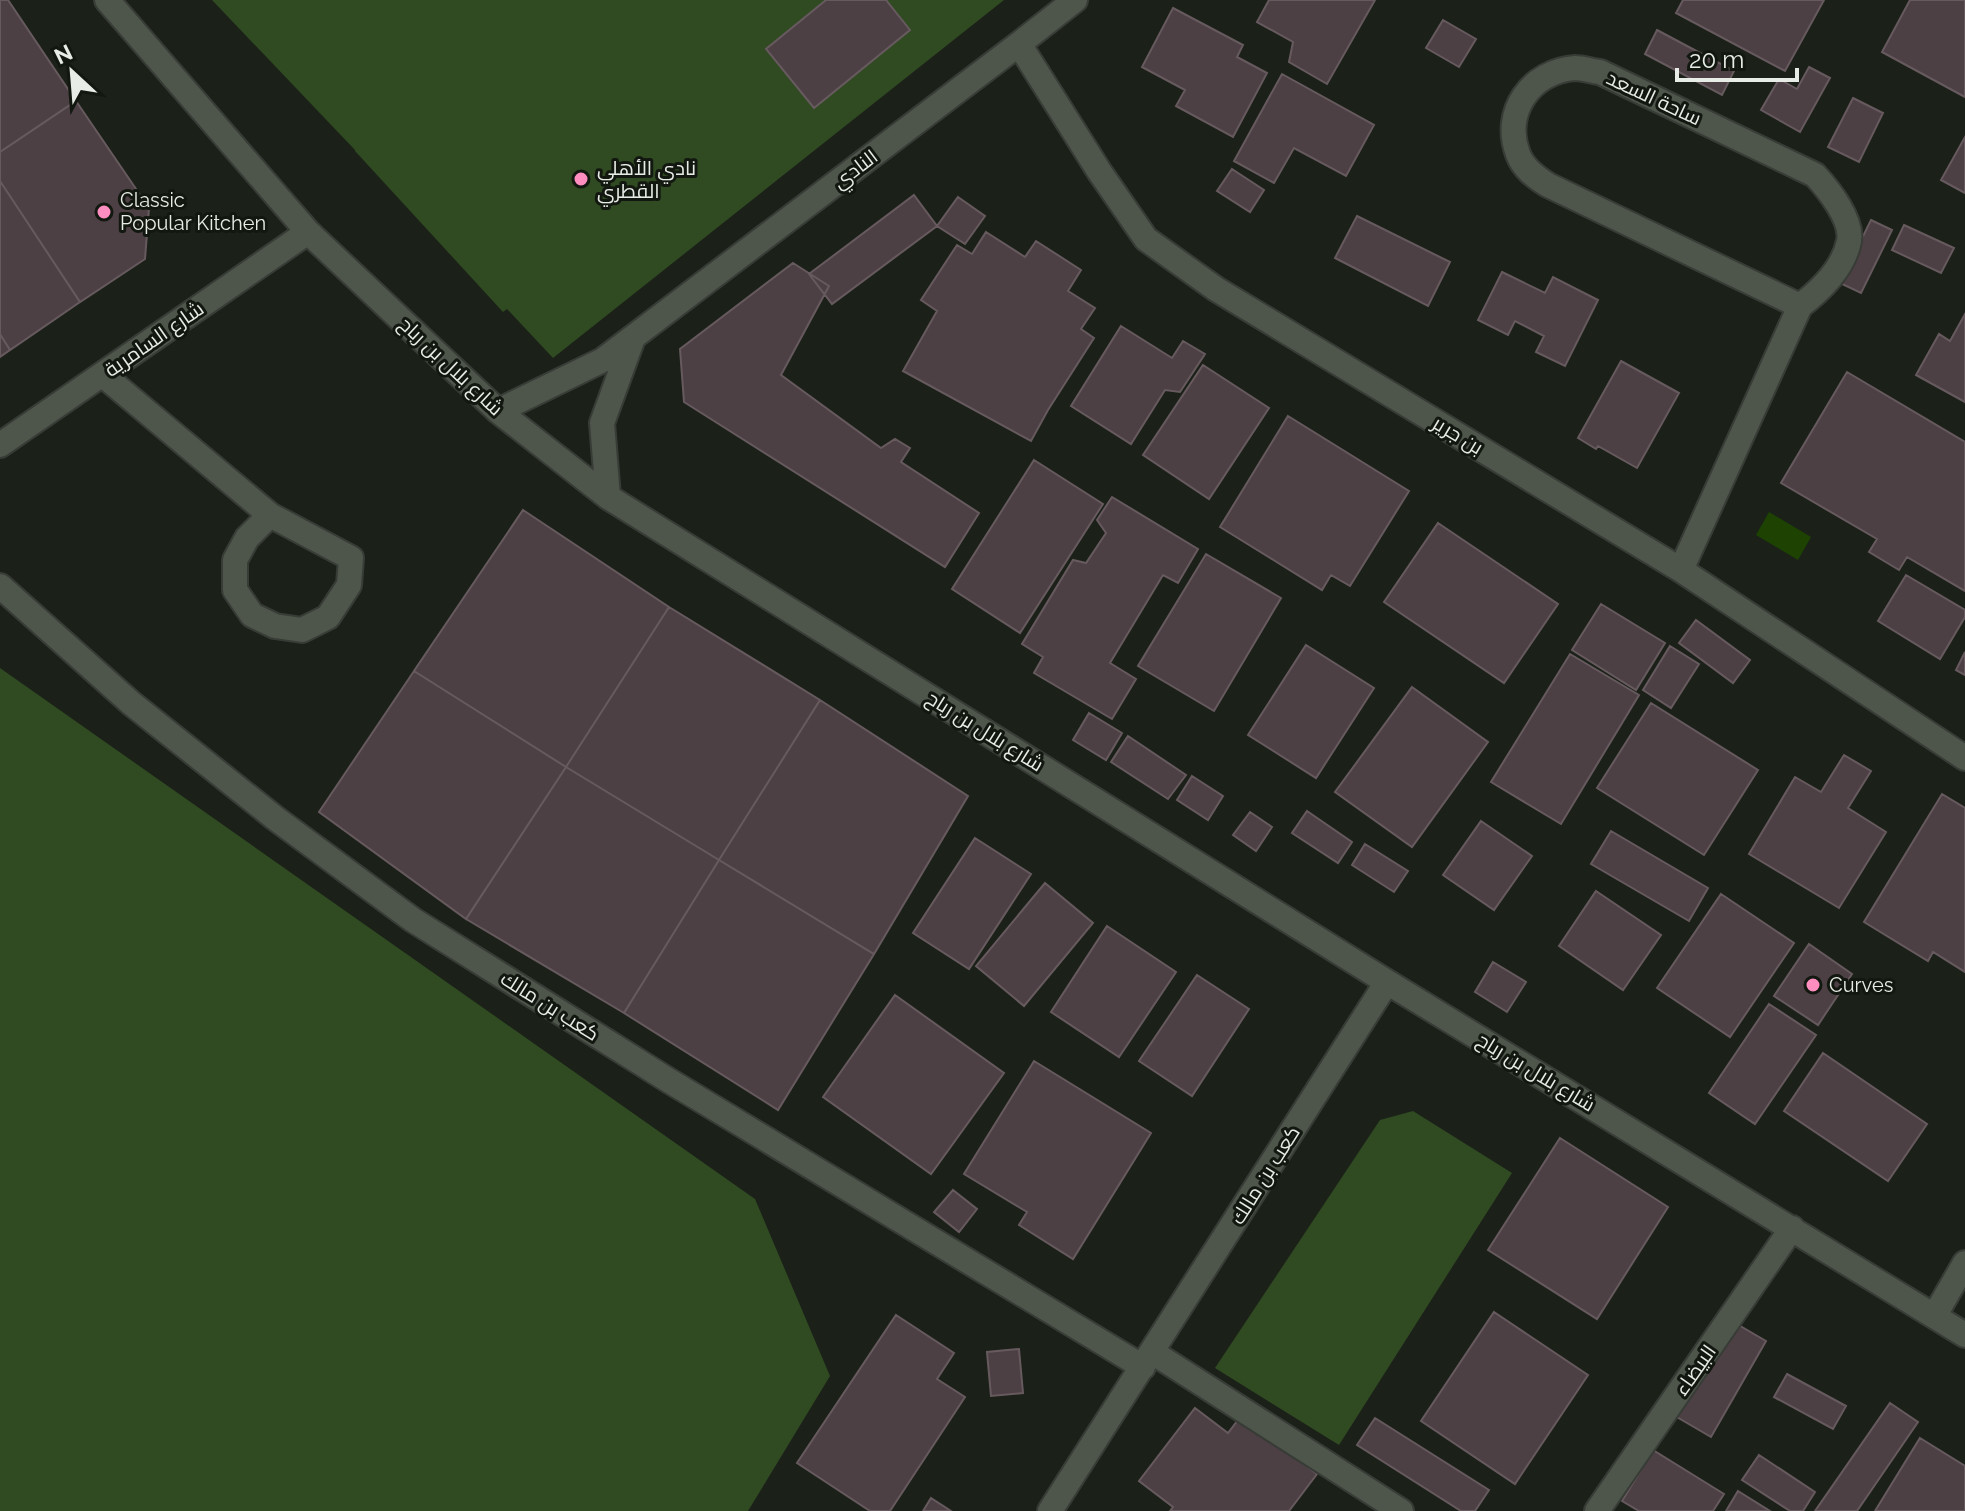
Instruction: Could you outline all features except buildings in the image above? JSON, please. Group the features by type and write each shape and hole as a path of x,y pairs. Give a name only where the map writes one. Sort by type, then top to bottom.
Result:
{"street":[{"name":"شارع بلال بن رباح","path":"107,0 308,232 498,411 608,497 1387,982 1965,1335"},
{"name":"النادي","path":"498,411 603,360 1075,0"},
{"name":"بن جرير","path":"1019,44 1146,239 1216,289 1681,570 1965,758"},
{"name":"ساحة السعد","path":"1681,570 1800,306 1823,288 1839,265 1850,239 1844,215 1832,193 1815,175 1600,72 1578,68 1558,70 1539,80 1524,95 1515,114 1513,135 1518,156 1530,173 1548,185 1800,306"},
{"name":"شارع السامرية","path":"0,445 308,232"},
{"path":"608,497 602,423 634,336"},
{"path":"103,375 270,515 351,558 349,585 328,617 302,630 275,626 252,615 235,590 235,560 247,538 270,515"},
{"name":"كعب بن مالك","path":"0,586 131,703 275,818 413,920 668,1080 1148,1360"},
{"name":"كعب بن مالك","path":"1050,1511 1387,982"},
{"name":"البيضاء","path":"1597,1511 1792,1228"},
{"path":"1935,1315 1965,1263"},
{"path":"1148,1360 1401,1511"}],"shaded area":[{"name":"نادي الأهلي القطري","path":"212,0 1004,0 553,358 507,309 503,312"},
{"path":"1769,512 1811,537 1798,560 1756,535"},
{"path":"0,668 755,1199 830,1376 748,1511 0,1511"},
{"path":"1413,1111 1512,1173 1339,1445 1215,1368 1380,1120"}],"place":[{"name":"نادي الأهلي القطري","path":"581,179"},
{"name":"Classic Popular Kitchen","path":"104,212"},
{"name":"Curves","path":"1813,985"}]}
